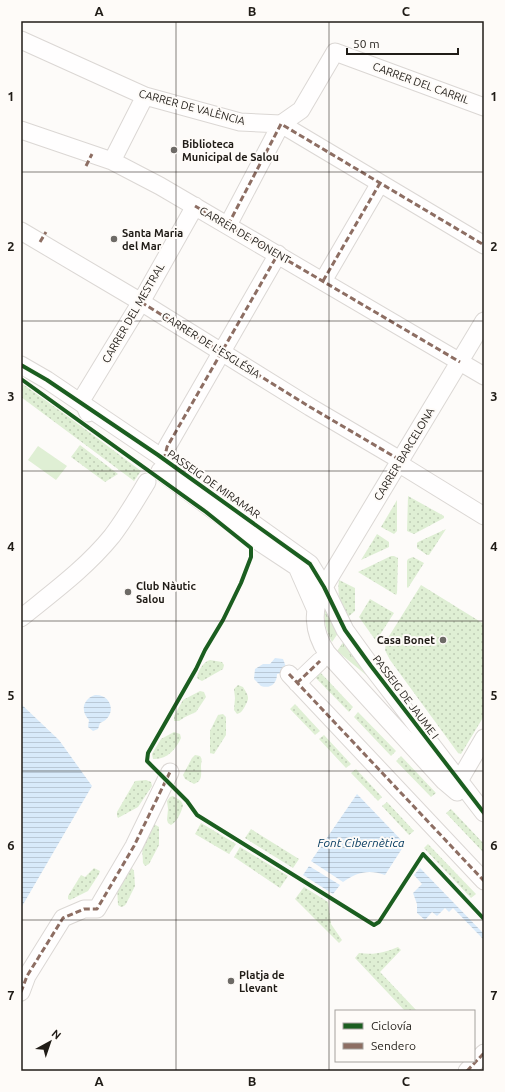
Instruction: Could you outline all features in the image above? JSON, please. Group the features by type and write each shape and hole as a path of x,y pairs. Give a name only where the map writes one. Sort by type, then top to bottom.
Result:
{"street":[{"name":"CARRER DE VALÈNCIA","path":"21,40 145,96 240,122 281,124 484,245"},
{"name":"CARRER DEL CARRIL","path":"281,124 301,110 335,52 484,107"},
{"path":"112,161 145,96"},
{"path":"228,225 281,124"},
{"name":"CARRER DE PONENT","path":"21,130 89,160 112,161 160,186 484,376"},
{"path":"323,281 380,183"},
{"name":"CARRER DEL MESTRAL","path":"84,402 195,206"},
{"name":"CARRER DE L'ESGLÉSIA","path":"21,231 42,237 141,302 484,516"},
{"path":"164,460 167,447 278,254"},
{"name":"CARRER BARCELONA","path":"324,587 484,321"},
{"name":"PASSEIG DE MIRAMAR","path":"21,365 84,402 294,552 310,564 324,587"},
{"name":"PASSEIG DE MIRAMAR","path":"21,365 46,390 248,534 297,567 315,608"},
{"name":"PASSEIG DE MIRAMAR","path":"84,402 87,412 129,442 132,451"},
{"name":"PASSEIG DE MIRAMAR","path":"184,474 192,487 242,522 248,534"},
{"path":"21,618 82,567 112,536 147,482"},
{"name":"PASSEIG DE MIRAMAR","path":"248,534 255,534 277,549 294,552"},
{"path":"345,552 335,584 338,604 457,775 484,738"},
{"name":"PASSEIG DE JAUME I","path":"324,587 315,608 315,624 318,637 327,653 444,781 484,816"},
{"name":"PASSEIG DE JAUME I","path":"324,587 350,636 371,666 457,775 484,813"},
{"path":"320,661 293,678 484,881"},
{"name":"PASSEIG DE JAUME I","path":"341,669 372,689 399,717 424,747 441,772 452,779 457,775"},
{"path":"21,992 27,976 63,918 84,909 97,909 134,846 170,772"},
{"path":"467,1071 484,1053"}],"green space":[{"path":"21,381 141,471 134,481 21,397"},
{"path":"80,445 118,474 105,482 71,457"},
{"path":"38,446 67,466 56,480 28,460"},
{"path":"408,496 444,516 444,518 414,534 407,531"},
{"path":"397,500 397,531 394,534 381,527"},
{"path":"446,529 429,555 417,548 418,542"},
{"path":"377,534 389,542 389,547 361,560"},
{"path":"391,556 398,558 396,595 358,572"},
{"path":"413,557 424,563 408,588 407,561"},
{"path":"339,580 355,588 355,611 348,617 340,599 338,590"},
{"path":"421,585 484,624 484,716 461,754 458,753 390,660 385,650 386,641"},
{"path":"370,599 394,613 376,641 359,617"},
{"path":"326,603 341,629 332,642 325,623 324,613"},
{"path":"347,637 371,679 337,651"},
{"path":"210,660 222,662 224,665 223,669 202,681 198,679 197,677 202,667"},
{"path":"318,670 353,707 349,712 313,675"},
{"path":"238,685 243,687 248,697 244,708 237,714 234,710 234,689"},
{"path":"200,691 204,692 206,697 196,712 179,721 174,721 174,716 183,700"},
{"path":"295,704 320,731 315,735 290,709"},
{"path":"358,712 396,751 391,756 354,717"},
{"path":"223,714 226,717 226,735 214,754 210,753 210,731 218,715"},
{"path":"174,732 180,734 181,738 174,750 163,758 153,759 152,754 161,739"},
{"path":"324,735 351,764 346,768 319,739"},
{"path":"195,755 200,756 201,759 201,774 199,781 194,784 185,779 183,775"},
{"path":"401,756 436,793 431,797 396,761"},
{"path":"356,769 382,797 378,801 351,773"},
{"path":"146,780 151,782 152,786 138,807 118,818 117,812 135,781"},
{"path":"173,796 181,801 183,805 179,816 171,825 167,820 167,801"},
{"path":"387,802 414,831 409,835 382,806"},
{"path":"451,809 484,844 483,852 446,813"},
{"path":"201,823 236,844 229,854 195,834"},
{"path":"154,824 159,827 159,845 149,864 145,866 143,863 142,846 152,825"},
{"path":"251,829 299,859 293,868 245,838"},
{"path":"428,844 476,894 471,898 424,848"},
{"path":"240,847 288,876 280,888 234,857"},
{"path":"131,867 134,871 135,886 126,904 121,907 118,905 117,886"},
{"path":"94,868 100,871 88,891 70,900 68,899 68,896 81,875 85,877"},
{"path":"304,887 328,902 331,924 342,940 339,943 295,899"},
{"path":"398,947 401,950 380,972 416,1010 404,1010 355,958 359,953 369,954 388,951"}],"water":[{"path":"275,658 283,659 286,667 282,673 277,674 276,681 272,685 267,687 261,686 254,679 255,669 263,664 270,664"},
{"path":"95,695 106,698 111,706 111,711 109,716 100,723 98,729 93,731 88,727 89,720 84,713 84,706 88,699"},
{"path":"21,704 59,740 92,786 21,908"},
{"name":"Font Cibernètica","path":"357,794 405,844 385,875 374,872 363,872 343,882 311,861"},
{"path":"309,866 340,885 333,894 303,875"},
{"path":"420,868 484,934 484,940 453,908 449,912 445,908 437,916 432,912 425,920 417,913 417,904 413,893 422,884 414,875"}],"marked path":[{"path":"228,225 281,124 484,245"},
{"path":"86,166 92,154"},
{"path":"323,281 380,183"},
{"path":"195,206 460,362"},
{"path":"40,242 46,232"},
{"path":"164,460 167,447 278,254"},
{"path":"141,302 310,407 400,460"},
{"path":"297,683 320,661"},
{"path":"289,674 484,881"},
{"path":"21,992 27,976 63,918 84,909 97,909 134,846 170,772"},
{"path":"467,1071 484,1053"}],"cycle path":[{"path":"21,365 47,380 158,455 310,564 324,587 345,630 484,813"},
{"path":"21,379 206,512 251,548 251,557 241,583 223,620 148,753 147,761 187,801 197,815 374,925 379,922 423,854 484,919"}],"place":[{"name":"Biblioteca Municipal de Salou","path":"174,150"},
{"name":"Santa Maria del Mar","path":"114,239"},
{"name":"Club Nàutic Salou","path":"128,592"},
{"name":"Casa Bonet","path":"443,640"},
{"name":"Platja de Llevant","path":"231,981"}]}
